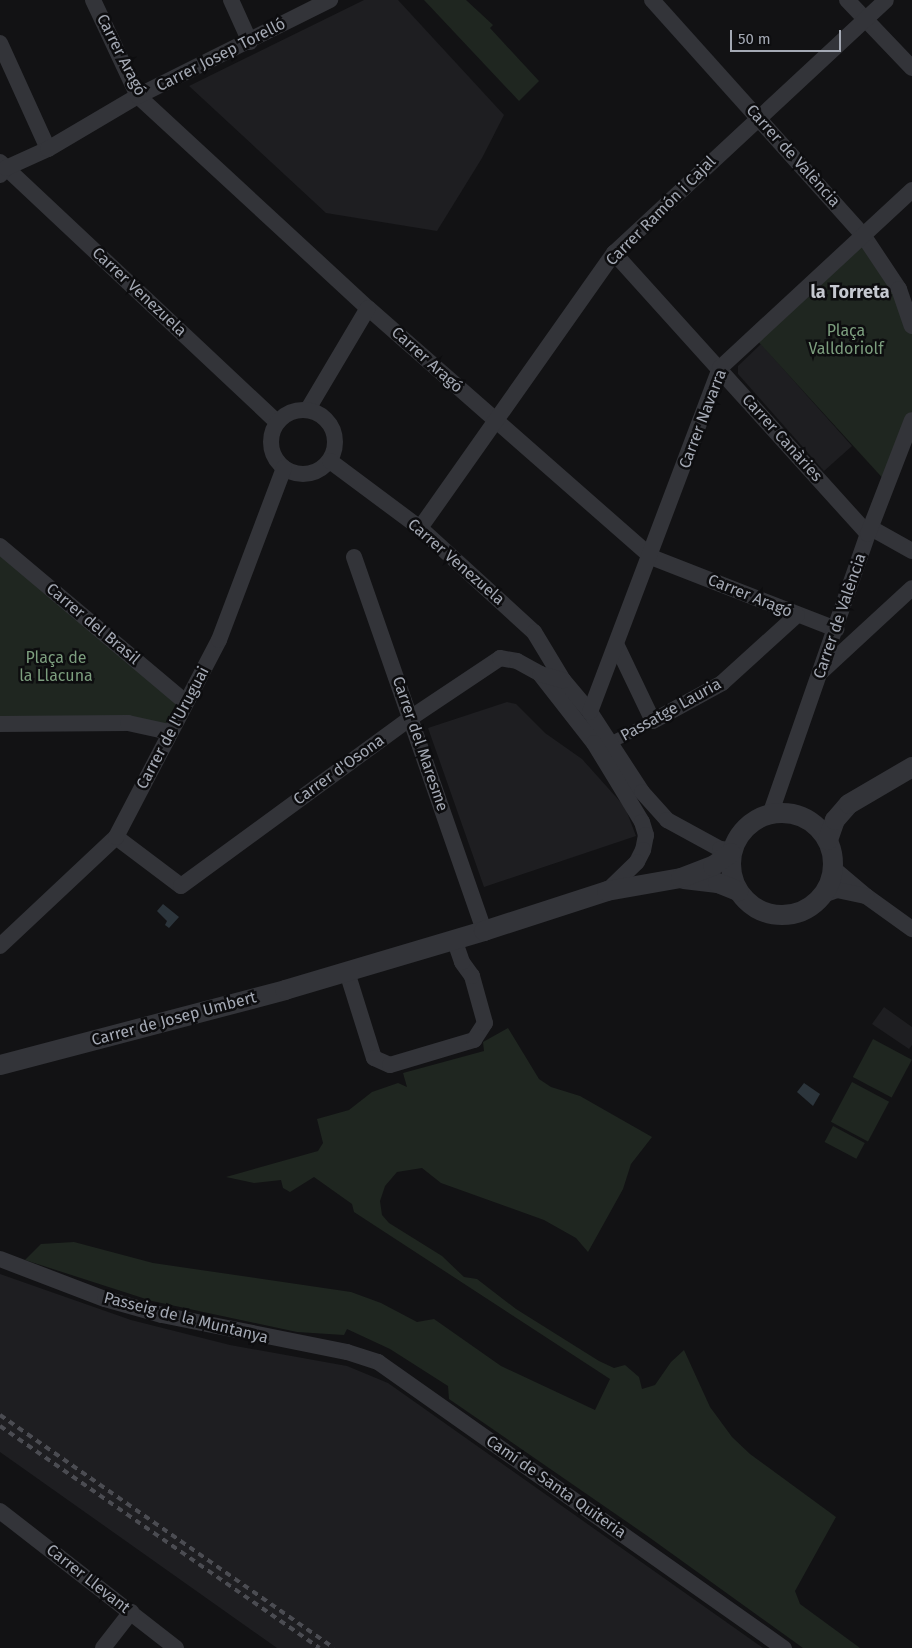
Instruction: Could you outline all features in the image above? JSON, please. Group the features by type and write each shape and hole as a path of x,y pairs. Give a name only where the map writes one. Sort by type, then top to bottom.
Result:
{"street":[{"name":"Carrer Aragó","path":"93,0 138,96 368,308 651,556 836,629"},
{"path":"231,0 250,42"},
{"name":"Carrer Josep Torelló","path":"2,168 48,149 138,96 250,42 330,0"},
{"name":"Carrer de València","path":"652,0 863,235 899,289 912,326"},
{"path":"846,0 912,68"},
{"name":"Carrer Ramón i Cajal","path":"420,528 614,253 758,116 886,0"},
{"path":"0,43 48,149"},
{"name":"Carrer Venezuela","path":"2,168 277,422"},
{"name":"Carrer Navarra","path":"590,712 617,646 720,368 912,190"},
{"name":"Carrer Canàries","path":"614,253 869,531 912,551"},
{"path":"308,409 368,308"},
{"path":"308,409 324,416 332,425 336,447 330,461 311,474 299,474 284,468 271,449 271,436 277,422 286,414 308,409"},
{"name":"Carrer de València","path":"771,812 869,531 912,420"},
{"name":"Carrer Venezuela","path":"330,461 420,528 534,632 563,680 590,712 642,792 667,820 720,848 732,852"},
{"name":"Carrer de l'Uruguai","path":"0,946 116,837 169,732 219,640 284,468"},
{"name":"Carrer del Brasil","path":"0,546 185,702"},
{"name":"Carrer del Maresme","path":"354,557 412,717 484,931"},
{"path":"821,673 912,588"},
{"name":"Passatge Lauria","path":"610,743 722,683 797,615"},
{"path":"617,646 653,721"},
{"name":"Carrer d'Osona","path":"116,837 181,886 412,717 500,658 517,661 540,674"},
{"path":"540,674 563,680"},
{"name":"Carrer de Josep Umbert","path":"540,674 594,743 642,822 646,836 643,850 628,872 607,890"},
{"path":"0,724 128,723 169,732"},
{"path":"681,878 713,866 732,852 750,823 771,812 801,816 820,815 849,804 912,767"},
{"path":"828,840 835,820 849,804"},
{"path":"801,816 818,827 828,840 833,868 823,895"},
{"path":"732,852 731,867 738,891"},
{"path":"833,868 853,882 866,896 912,929"},
{"path":"681,878 718,883 738,891 761,911 779,915 809,907 823,895 837,890 866,896"},
{"name":"Carrer de Josep Umbert","path":"0,1065 347,972 484,931 607,890 681,878"},
{"path":"347,972 374,1058 390,1065 474,1040 485,1023 472,976 462,962 454,940"},
{"name":"Passeig de la Muntanya","path":"0,1259 35,1275 143,1310 319,1348"},
{"name":"Camí de Santa Quiteria","path":"319,1348 361,1356 386,1367 784,1648"},
{"name":"Carrer Llevant","path":"0,1511 176,1648"},
{"path":"103,1648 131,1612"}],"shaded area":[{"path":"364,0 398,0 504,115 482,158 437,231 326,213 189,86"},
{"path":"761,344 852,446 824,471 738,374 738,366"},
{"path":"507,702 516,704 545,733 582,759 625,807 636,836 484,887 428,728"},
{"path":"163,904 179,917 169,928 165,925 167,921 157,911"},
{"path":"884,1007 912,1027 912,1045 909,1049 872,1024"},
{"path":"804,1083 820,1094 813,1106 797,1092"},
{"path":"0,1274 131,1320 230,1345 347,1366 388,1383 763,1648 277,1648 0,1452"}],"green space":[{"path":"424,0 466,0 493,25 490,28 539,81 519,101"},
{"name":"Plaça Valldoriolf","path":"863,235 912,326 912,420 888,484 753,336"},
{"name":"Plaça de la Llacuna","path":"0,546 185,702 169,732 0,724"},
{"path":"508,1028 539,1079 551,1087 580,1096 652,1137 631,1164 623,1189 588,1252 576,1238 544,1220 441,1183 422,1168 397,1172 385,1186 380,1201 382,1215 389,1223 442,1256 464,1277 477,1279 516,1309 599,1361 614,1368 625,1365 639,1377 642,1389 655,1385 671,1362 684,1350 710,1407 732,1437 750,1454 836,1517 795,1591 800,1604 860,1648 803,1648 646,1535 449,1399 448,1386 390,1349 347,1329 344,1335 297,1332 152,1301 25,1260 41,1244 74,1242 153,1263 351,1292 381,1303 417,1322 434,1319 501,1366 595,1410 610,1379 354,1212 352,1204 314,1177 290,1192 283,1188 281,1180 254,1183 226,1177 318,1151 323,1143 317,1119 349,1110 372,1092 398,1083 407,1087 403,1073 484,1051 483,1042"},
{"path":"873,1039 912,1060 892,1098 853,1077"},
{"path":"852,1082 889,1102 868,1141 831,1122"},
{"path":"833,1126 865,1143 856,1159 825,1142"}],"railway":[{"path":"0,1415 334,1648"},
{"path":"0,1426 320,1648"}],"district":[{"name":"la Torreta","path":"850,292"}]}
